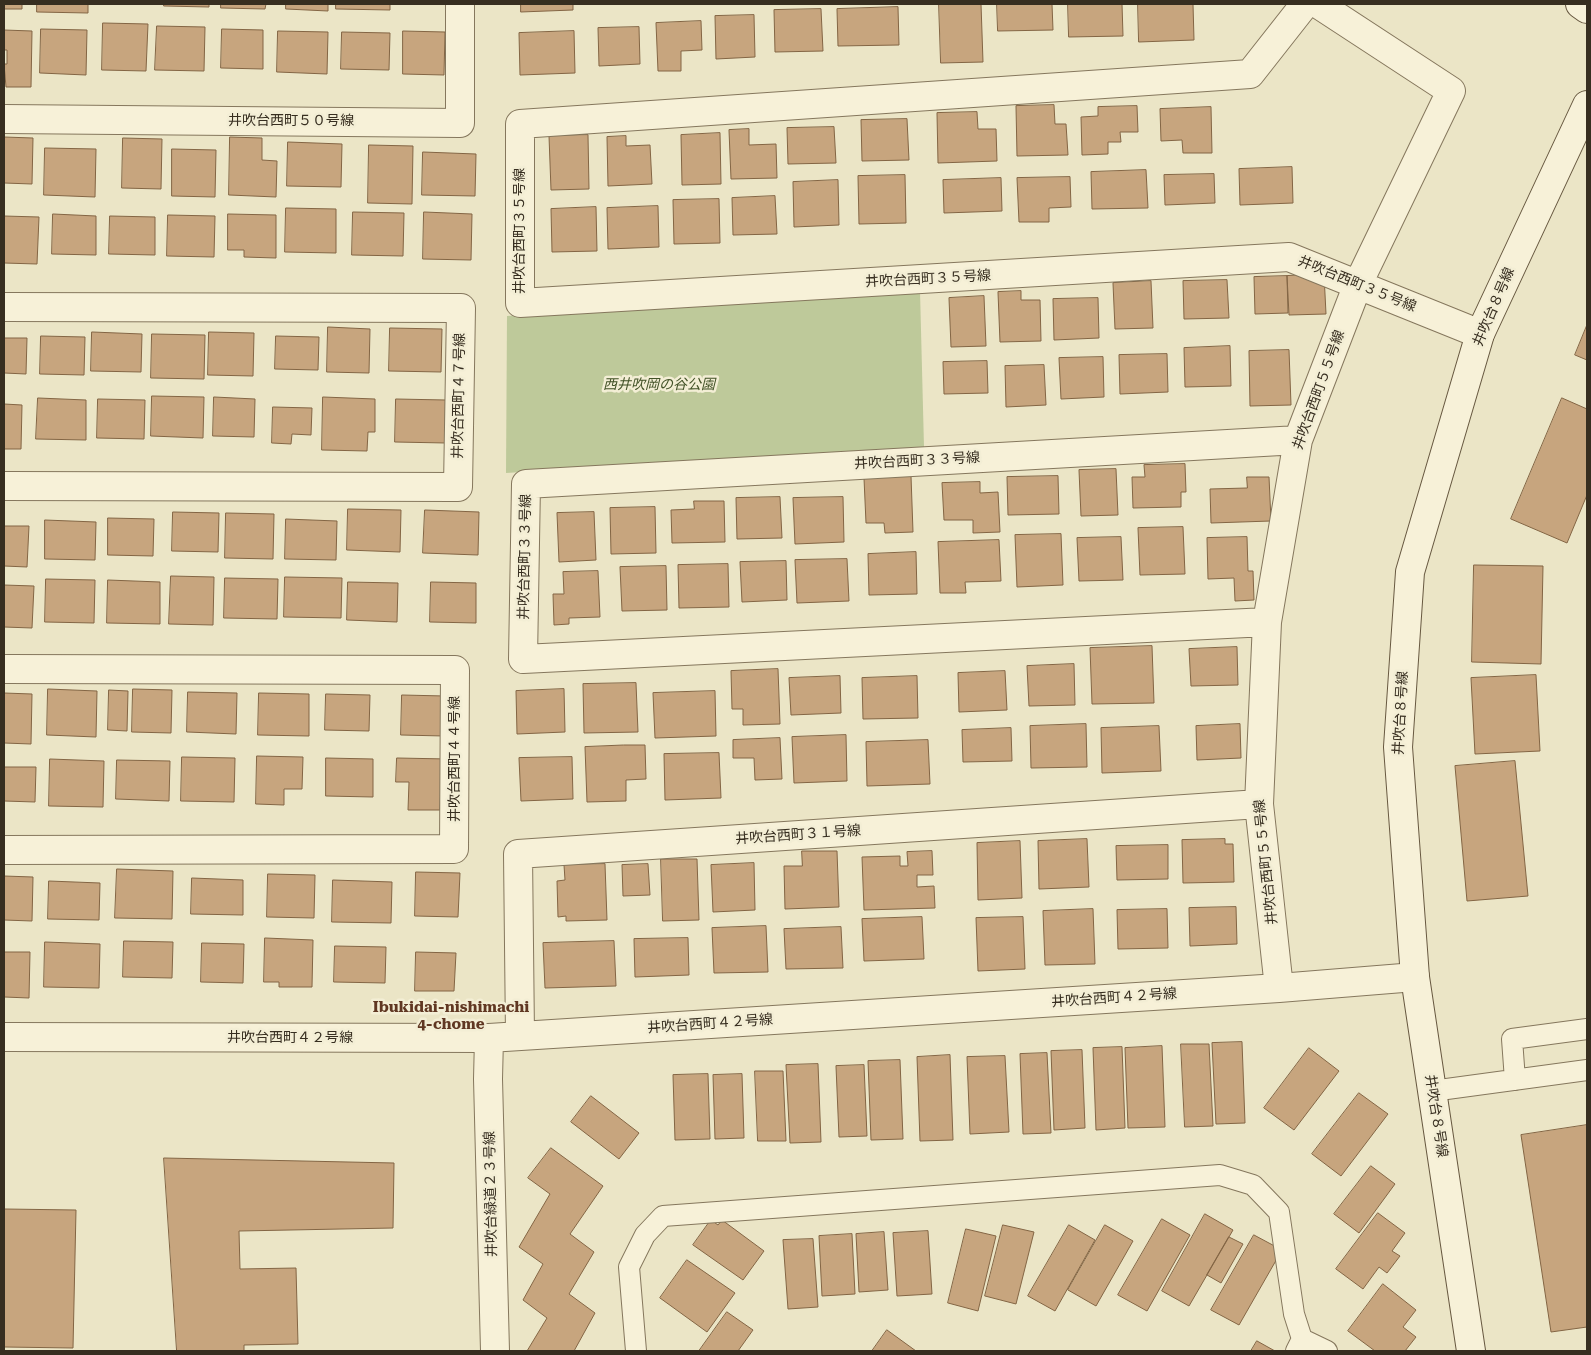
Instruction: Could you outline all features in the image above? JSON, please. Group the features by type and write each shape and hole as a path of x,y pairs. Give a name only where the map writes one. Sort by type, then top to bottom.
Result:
{"street":[{"name":"井吹台西町５０号線","path":"4,119 460,123 460,4"},
{"name":"井吹台西町３５号線","path":"1305,4 1250,74 520,124 520,303 1289,257 1480,334"},
{"name":"井吹台西町５５号線","path":"1279,988 1259,804 1267,622 1298,440 1358,284 1451,91 1318,4"},
{"path":"1580,4 1587,9"},
{"name":"井吹台８号線","path":"1471,1351 1415,977 1398,747 1410,572 1480,334 1587,105"},
{"name":"井吹台西町４７号線","path":"4,307 461,308 458,486 4,486"},
{"name":"井吹台西町３３号線","path":"1267,622 524,659 526,484 1298,440"},
{"name":"井吹台西町４４号線","path":"4,669 455,670 455,690 454,849 4,850"},
{"name":"井吹台西町３１号線","path":"520,1036 518,854 1259,804"},
{"name":"井吹台西町４２号線","path":"4,1038 489,1038 1279,988 1415,977"},
{"name":"井吹台緑道２３号線","path":"489,1038 488,1080 494,1351"}],"lane":[{"path":"1515,1080 1512,1039 1587,1029"},
{"path":"1432,1091 1587,1070"},
{"path":"636,1351 629,1267 645,1235 663,1216 1220,1175 1253,1185 1279,1212 1299,1345 1327,1351"}],"green space":[{"name":"西井吹岡の谷公園","path":"920,291 924,447 506,473 507,316"}],"building":[{"path":"4,4 22,4 22,9 4,9"},
{"path":"37,4 88,4 88,13 37,12"},
{"path":"164,4 209,4 209,7 164,6"},
{"path":"221,4 266,4 265,9 221,8"},
{"path":"286,4 328,4 328,11 286,9"},
{"path":"336,4 390,4 390,10 336,9"},
{"path":"521,4 573,4 573,10 521,12"},
{"path":"939,4 981,4 983,62 941,63"},
{"path":"997,4 1052,4 1053,30 998,31"},
{"path":"1068,4 1122,4 1123,36 1069,37"},
{"path":"1138,4 1193,4 1194,40 1139,42"},
{"path":"898,7 899,45 838,46 837,9"},
{"path":"821,9 823,51 775,52 774,10"},
{"path":"754,15 755,57 716,59 715,16"},
{"path":"701,21 702,50 681,51 681,71 658,71 656,23"},
{"path":"103,23 148,24 146,71 102,70"},
{"path":"157,26 205,27 204,71 155,70"},
{"path":"639,27 640,64 599,66 598,28"},
{"path":"41,29 87,30 86,75 40,73"},
{"path":"222,29 263,30 263,69 221,68"},
{"path":"4,30 32,31 31,87 6,87 4,64 7,64 7,50 4,50"},
{"path":"278,31 328,32 327,74 277,72"},
{"path":"403,31 445,32 444,75 403,74"},
{"path":"574,31 575,73 520,75 519,33"},
{"path":"342,32 390,33 389,70 341,69"},
{"path":"1054,105 1055,124 1066,124 1068,155 1017,156 1016,106"},
{"path":"1137,106 1138,132 1120,132 1121,142 1108,142 1108,154 1082,155 1081,117 1098,116 1098,107"},
{"path":"1211,107 1212,153 1183,153 1182,140 1161,141 1160,109"},
{"path":"977,112 978,129 996,129 997,161 938,163 937,113"},
{"path":"907,119 909,160 862,161 861,120"},
{"path":"834,127 836,163 788,164 787,128"},
{"path":"749,129 749,145 776,144 777,178 731,179 729,130"},
{"path":"720,133 721,184 682,185 681,135"},
{"path":"588,135 589,189 551,190 549,136"},
{"path":"626,136 626,146 650,145 652,184 608,186 607,137"},
{"path":"4,137 33,138 32,184 4,183"},
{"path":"230,137 262,138 262,160 277,161 276,197 229,195"},
{"path":"123,138 162,139 161,189 122,188"},
{"path":"288,142 342,144 341,187 287,186"},
{"path":"369,145 413,146 412,204 368,203"},
{"path":"45,148 96,149 95,197 44,195"},
{"path":"172,149 216,150 215,197 172,196"},
{"path":"423,152 476,154 475,196 422,195"},
{"path":"1292,167 1293,203 1240,205 1239,169"},
{"path":"1146,170 1148,208 1092,209 1091,172"},
{"path":"1214,174 1215,203 1165,205 1164,175"},
{"path":"905,175 906,223 859,224 858,176"},
{"path":"1070,177 1071,207 1049,208 1049,222 1019,222 1017,178"},
{"path":"1001,178 1002,211 944,213 943,180"},
{"path":"838,180 839,225 794,227 793,182"},
{"path":"775,196 777,234 733,235 732,198"},
{"path":"719,199 720,243 674,244 673,200"},
{"path":"658,206 659,247 608,249 607,208"},
{"path":"596,207 597,251 552,252 551,209"},
{"path":"286,208 336,209 336,253 285,252"},
{"path":"353,212 404,213 403,256 352,255"},
{"path":"424,212 472,214 471,260 423,259"},
{"path":"53,214 96,216 96,255 52,254"},
{"path":"228,214 276,215 276,258 244,257 244,250 228,250"},
{"path":"168,215 215,216 214,257 167,256"},
{"path":"4,216 39,217 37,264 4,263"},
{"path":"110,216 155,217 155,255 109,254"},
{"path":"1324,274 1326,314 1289,315 1287,276"},
{"path":"1287,276 1288,313 1255,314 1254,277"},
{"path":"1227,280 1229,318 1184,319 1183,281"},
{"path":"1151,281 1153,328 1115,329 1113,283"},
{"path":"1021,291 1021,300 1040,300 1041,341 1000,342 998,292"},
{"path":"984,296 986,346 951,347 949,298"},
{"path":"1098,298 1099,338 1054,340 1053,299"},
{"path":"1587,325 1587,360 1575,355"},
{"path":"328,327 370,329 369,373 327,372"},
{"path":"390,328 442,329 441,372 389,371"},
{"path":"92,332 142,334 141,372 91,371"},
{"path":"209,332 254,333 253,376 208,375"},
{"path":"152,334 205,335 204,379 151,378"},
{"path":"41,336 85,337 84,375 40,374"},
{"path":"276,336 319,337 318,370 275,369"},
{"path":"4,338 27,338 26,374 4,373"},
{"path":"1230,346 1231,386 1185,387 1184,348"},
{"path":"1289,350 1291,405 1250,406 1249,351"},
{"path":"1167,354 1168,392 1120,394 1119,355"},
{"path":"1103,357 1104,397 1061,399 1059,358"},
{"path":"987,361 988,393 944,394 943,362"},
{"path":"1044,365 1046,405 1006,407 1005,366"},
{"path":"152,396 204,397 203,438 151,436"},
{"path":"214,397 255,399 254,437 213,436"},
{"path":"323,397 375,399 375,432 368,432 367,451 322,450"},
{"path":"38,398 86,400 86,440 36,439"},
{"path":"1562,398 1587,409 1587,495 1567,543 1511,519"},
{"path":"98,399 145,400 144,439 97,438"},
{"path":"396,399 446,400 446,443 395,442"},
{"path":"4,404 22,405 21,449 4,449"},
{"path":"273,407 312,408 311,435 292,434 291,444 272,443"},
{"path":"1185,464 1186,492 1181,492 1181,507 1133,508 1132,477 1145,477 1144,465"},
{"path":"1116,469 1118,515 1081,516 1079,470"},
{"path":"911,476 913,532 885,533 884,523 866,523 864,478"},
{"path":"1058,476 1059,514 1008,515 1007,477"},
{"path":"1247,477 1269,477 1271,521 1211,523 1210,489 1247,488"},
{"path":"980,482 980,493 998,492 1000,532 973,533 973,520 944,520 942,483"},
{"path":"780,497 782,538 737,539 736,498"},
{"path":"843,497 844,542 795,544 793,498"},
{"path":"694,501 724,501 725,542 672,543 671,510 694,509"},
{"path":"655,507 656,553 611,554 610,508"},
{"path":"348,509 401,510 400,552 347,550"},
{"path":"425,510 479,512 478,555 423,553"},
{"path":"173,512 219,513 218,552 172,551"},
{"path":"594,512 596,560 559,562 557,513"},
{"path":"226,513 274,514 273,559 225,558"},
{"path":"108,518 154,519 153,556 108,555"},
{"path":"286,519 337,521 336,560 285,559"},
{"path":"45,520 96,522 95,560 45,559"},
{"path":"4,526 29,526 27,567 4,566"},
{"path":"1183,527 1185,574 1140,575 1138,528"},
{"path":"1061,534 1063,585 1017,587 1015,535"},
{"path":"1121,537 1123,580 1079,581 1077,538"},
{"path":"1247,537 1248,571 1253,571 1254,600 1235,601 1234,578 1208,579 1207,538"},
{"path":"999,540 1001,581 965,582 966,593 940,593 938,542"},
{"path":"916,552 917,594 869,595 868,554"},
{"path":"847,559 849,601 797,603 795,560"},
{"path":"786,561 787,600 742,602 740,562"},
{"path":"728,564 729,607 679,608 678,565"},
{"path":"1474,565 1543,566 1541,664 1472,662"},
{"path":"666,566 667,610 622,611 620,567"},
{"path":"598,571 600,617 569,618 569,624 554,625 553,594 564,594 563,572"},
{"path":"171,576 214,577 213,625 169,624"},
{"path":"285,577 342,578 341,618 284,617"},
{"path":"225,578 278,579 277,619 224,618"},
{"path":"46,579 95,580 94,623 45,622"},
{"path":"108,580 160,582 160,624 107,623"},
{"path":"348,582 398,583 397,622 347,620"},
{"path":"431,582 476,583 476,623 430,622"},
{"path":"4,585 34,586 32,628 4,627"},
{"path":"1152,646 1154,703 1092,704 1090,648"},
{"path":"1237,647 1238,685 1191,686 1189,649"},
{"path":"1074,664 1075,705 1029,706 1027,666"},
{"path":"778,669 780,724 743,725 743,709 732,709 731,671"},
{"path":"1005,671 1007,710 959,712 958,673"},
{"path":"1536,675 1540,751 1475,754 1471,678"},
{"path":"840,676 841,713 791,715 789,678"},
{"path":"917,676 918,718 863,719 862,678"},
{"path":"636,683 638,732 584,733 583,684"},
{"path":"48,689 97,691 96,737 47,735"},
{"path":"133,689 172,690 171,733 132,732"},
{"path":"564,689 565,732 517,734 516,691"},
{"path":"109,690 128,691 127,731 108,730"},
{"path":"715,691 716,736 655,738 653,693"},
{"path":"188,692 237,693 236,734 187,732"},
{"path":"4,693 32,694 31,744 4,743"},
{"path":"259,693 309,694 309,736 258,735"},
{"path":"326,694 370,695 369,731 325,730"},
{"path":"402,695 445,696 444,736 401,735"},
{"path":"1086,724 1087,767 1031,768 1030,726"},
{"path":"1240,724 1241,758 1197,760 1196,726"},
{"path":"1159,726 1161,771 1102,773 1101,728"},
{"path":"1011,728 1012,761 963,762 962,730"},
{"path":"846,735 847,781 794,783 792,737"},
{"path":"780,738 782,779 755,780 754,758 733,758 733,740"},
{"path":"928,740 930,784 867,786 866,742"},
{"path":"645,745 646,779 626,780 626,801 587,802 585,747"},
{"path":"719,753 721,798 665,800 664,754"},
{"path":"257,756 303,757 302,789 284,789 284,805 256,804"},
{"path":"182,757 235,758 234,802 181,801"},
{"path":"572,757 573,799 521,801 519,758"},
{"path":"326,758 373,759 373,797 326,796"},
{"path":"397,758 448,759 441,783 440,810 408,810 409,782 396,782"},
{"path":"50,759 104,761 103,807 49,806"},
{"path":"117,760 170,761 169,801 116,799"},
{"path":"1515,761 1528,896 1467,901 1455,766"},
{"path":"4,767 36,767 35,802 4,801"},
{"path":"1087,839 1089,887 1039,889 1038,841"},
{"path":"1225,839 1225,844 1233,844 1234,882 1183,883 1182,840"},
{"path":"1020,841 1022,898 978,900 977,843"},
{"path":"1168,845 1168,879 1117,880 1116,846"},
{"path":"802,851 837,851 839,907 785,909 784,866 802,866"},
{"path":"932,851 933,875 917,875 917,887 934,886 935,908 864,910 862,857 900,856 900,866 908,866 907,852"},
{"path":"661,859 697,859 699,920 663,921"},
{"path":"754,863 755,910 713,912 711,865"},
{"path":"605,864 607,920 566,921 566,916 558,917 557,881 565,880 564,865"},
{"path":"648,864 650,895 623,896 622,865"},
{"path":"117,869 173,871 172,919 115,918"},
{"path":"416,872 460,873 458,917 415,916"},
{"path":"268,874 315,875 314,918 267,917"},
{"path":"4,876 33,877 32,921 4,920"},
{"path":"192,878 243,880 243,915 191,914"},
{"path":"333,880 392,882 391,923 332,922"},
{"path":"49,881 100,883 99,920 48,919"},
{"path":"1236,907 1237,944 1190,946 1189,908"},
{"path":"1093,909 1095,964 1045,965 1043,911"},
{"path":"1167,909 1168,948 1118,949 1117,910"},
{"path":"922,917 924,959 864,961 862,919"},
{"path":"1023,917 1025,969 978,971 976,918"},
{"path":"766,926 768,972 714,973 712,928"},
{"path":"841,927 843,968 786,969 784,929"},
{"path":"265,938 313,940 312,987 279,987 279,982 264,982"},
{"path":"688,938 689,975 635,977 634,939"},
{"path":"124,941 173,942 172,978 123,977"},
{"path":"614,941 616,986 545,988 543,943"},
{"path":"45,942 100,944 99,988 44,987"},
{"path":"202,943 244,944 243,983 201,982"},
{"path":"335,946 386,947 385,983 334,982"},
{"path":"4,952 30,952 29,998 4,997"},
{"path":"416,952 456,953 454,991 415,991"},
{"path":"1242,1042 1245,1123 1216,1124 1212,1043"},
{"path":"1181,1044 1209,1044 1213,1126 1185,1127"},
{"path":"1162,1046 1165,1127 1128,1128 1125,1048"},
{"path":"1122,1047 1125,1128 1096,1130 1093,1048"},
{"path":"1309,1048 1339,1071 1294,1130 1264,1108"},
{"path":"1082,1050 1085,1128 1054,1130 1051,1051"},
{"path":"1047,1053 1051,1133 1023,1134 1020,1054"},
{"path":"950,1055 953,1140 920,1141 917,1057"},
{"path":"1005,1056 1009,1132 970,1134 967,1057"},
{"path":"900,1060 903,1139 871,1140 868,1061"},
{"path":"818,1064 821,1142 790,1143 786,1065"},
{"path":"864,1065 867,1136 839,1137 836,1066"},
{"path":"755,1071 783,1071 786,1141 758,1141"},
{"path":"708,1074 710,1139 675,1140 673,1075"},
{"path":"742,1074 744,1138 715,1139 713,1075"},
{"path":"1359,1093 1388,1114 1341,1176 1312,1154"},
{"path":"591,1096 639,1133 619,1159 571,1122"},
{"path":"1587,1125 1587,1327 1551,1332 1521,1135"},
{"path":"551,1148 603,1186 570,1234 594,1252 569,1294 595,1313 574,1351 527,1351 547,1318 523,1300 543,1264 519,1247 550,1194 528,1178"},
{"path":"164,1158 394,1163 393,1228 239,1231 240,1269 296,1268 298,1344 244,1345 244,1351 177,1351"},
{"path":"1371,1166 1395,1184 1359,1233 1334,1214"},
{"path":"4,1209 76,1210 73,1348 4,1347"},
{"path":"1378,1213 1405,1233 1392,1251 1400,1256 1387,1273 1379,1267 1363,1289 1336,1269"},
{"path":"1205,1214 1233,1230 1189,1306 1162,1291"},
{"path":"1162,1219 1190,1235 1147,1311 1118,1295"},
{"path":"711,1220 718,1225 722,1220 764,1251 743,1280 693,1245"},
{"path":"1003,1225 1034,1232 1016,1304 985,1296"},
{"path":"1069,1225 1095,1240 1055,1311 1028,1296"},
{"path":"1105,1225 1133,1241 1096,1306 1068,1290"},
{"path":"966,1229 996,1236 978,1311 948,1303"},
{"path":"928,1231 932,1294 897,1296 893,1233"},
{"path":"884,1232 888,1290 859,1292 856,1234"},
{"path":"852,1234 855,1294 822,1296 819,1236"},
{"path":"1254,1235 1282,1250 1239,1325 1211,1310"},
{"path":"1229,1237 1243,1244 1221,1283 1207,1275"},
{"path":"813,1239 818,1307 788,1309 783,1240"},
{"path":"687,1260 735,1293 707,1332 660,1298"},
{"path":"1383,1284 1416,1310 1403,1327 1416,1337 1405,1351 1375,1351 1348,1331"},
{"path":"727,1312 753,1330 738,1351 699,1351"},
{"path":"887,1330 916,1351 872,1351"},
{"path":"1257,1341 1275,1351 1251,1351"}],"district":[{"name":"Ibukidai-nishimachi 4-chome","path":"451,1016"}]}
